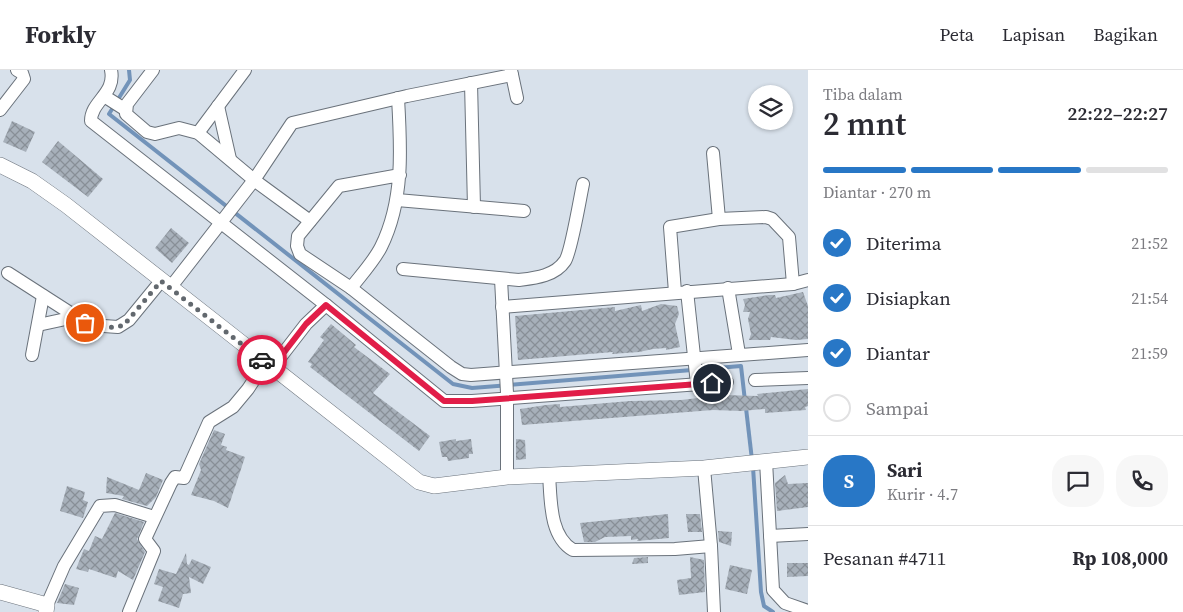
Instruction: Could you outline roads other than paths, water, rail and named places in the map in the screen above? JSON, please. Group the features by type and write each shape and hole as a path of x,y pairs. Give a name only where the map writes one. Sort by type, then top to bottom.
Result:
{"street":[{"path":"111,70 111,86 106,97 91,116 91,121 223,220 444,401 472,401 694,370 739,354 808,350"},
{"path":"198,132 245,70"},
{"path":"123,108 152,71"},
{"path":"0,110 24,73"},
{"path":"8,273 89,326 118,327 124,325 165,284 223,220 254,180 292,123 511,73 517,98"},
{"path":"471,83 474,207"},
{"path":"106,97 123,108 126,114 147,132 155,134 179,128 198,132 254,180 310,221"},
{"path":"351,288 380,248 396,200 400,175 398,98"},
{"path":"218,106 230,159"},
{"path":"713,153 719,219"},
{"path":"0,165 32,181 66,205 419,482 434,486 506,477 704,468 808,457"},
{"path":"400,175 339,186 298,236 297,246 300,254 351,288 458,372 471,375 506,376 694,370 727,382"},
{"path":"403,269 501,279 538,278 555,272 566,261 582,184"},
{"path":"396,200 524,211"},
{"path":"694,370 670,228 719,219 766,217 777,222 789,237 793,284"},
{"path":"501,279 507,395 506,477"},
{"path":"502,306 793,284 808,280"},
{"path":"728,288 739,354"},
{"path":"32,355 43,296"},
{"path":"129,612 154,551 145,541 154,518 174,478 184,478 209,422 233,407 306,324 326,305"},
{"path":"38,325 75,317"},
{"path":"755,380 808,378"},
{"path":"762,461 770,536 773,590 785,603 808,611"},
{"path":"704,468 711,546 714,612"},
{"path":"549,475 558,534 563,542 573,550 675,549 711,546"},
{"path":"0,592 46,609 64,566 100,506 114,506 154,518"},
{"path":"770,536 808,534"}],"waterway":[{"path":"129,70 130,80 109,114 453,384 472,388 741,366 745,401"},
{"path":"746,408 752,460"},
{"path":"753,467 761,592 764,606 773,612"}]}
